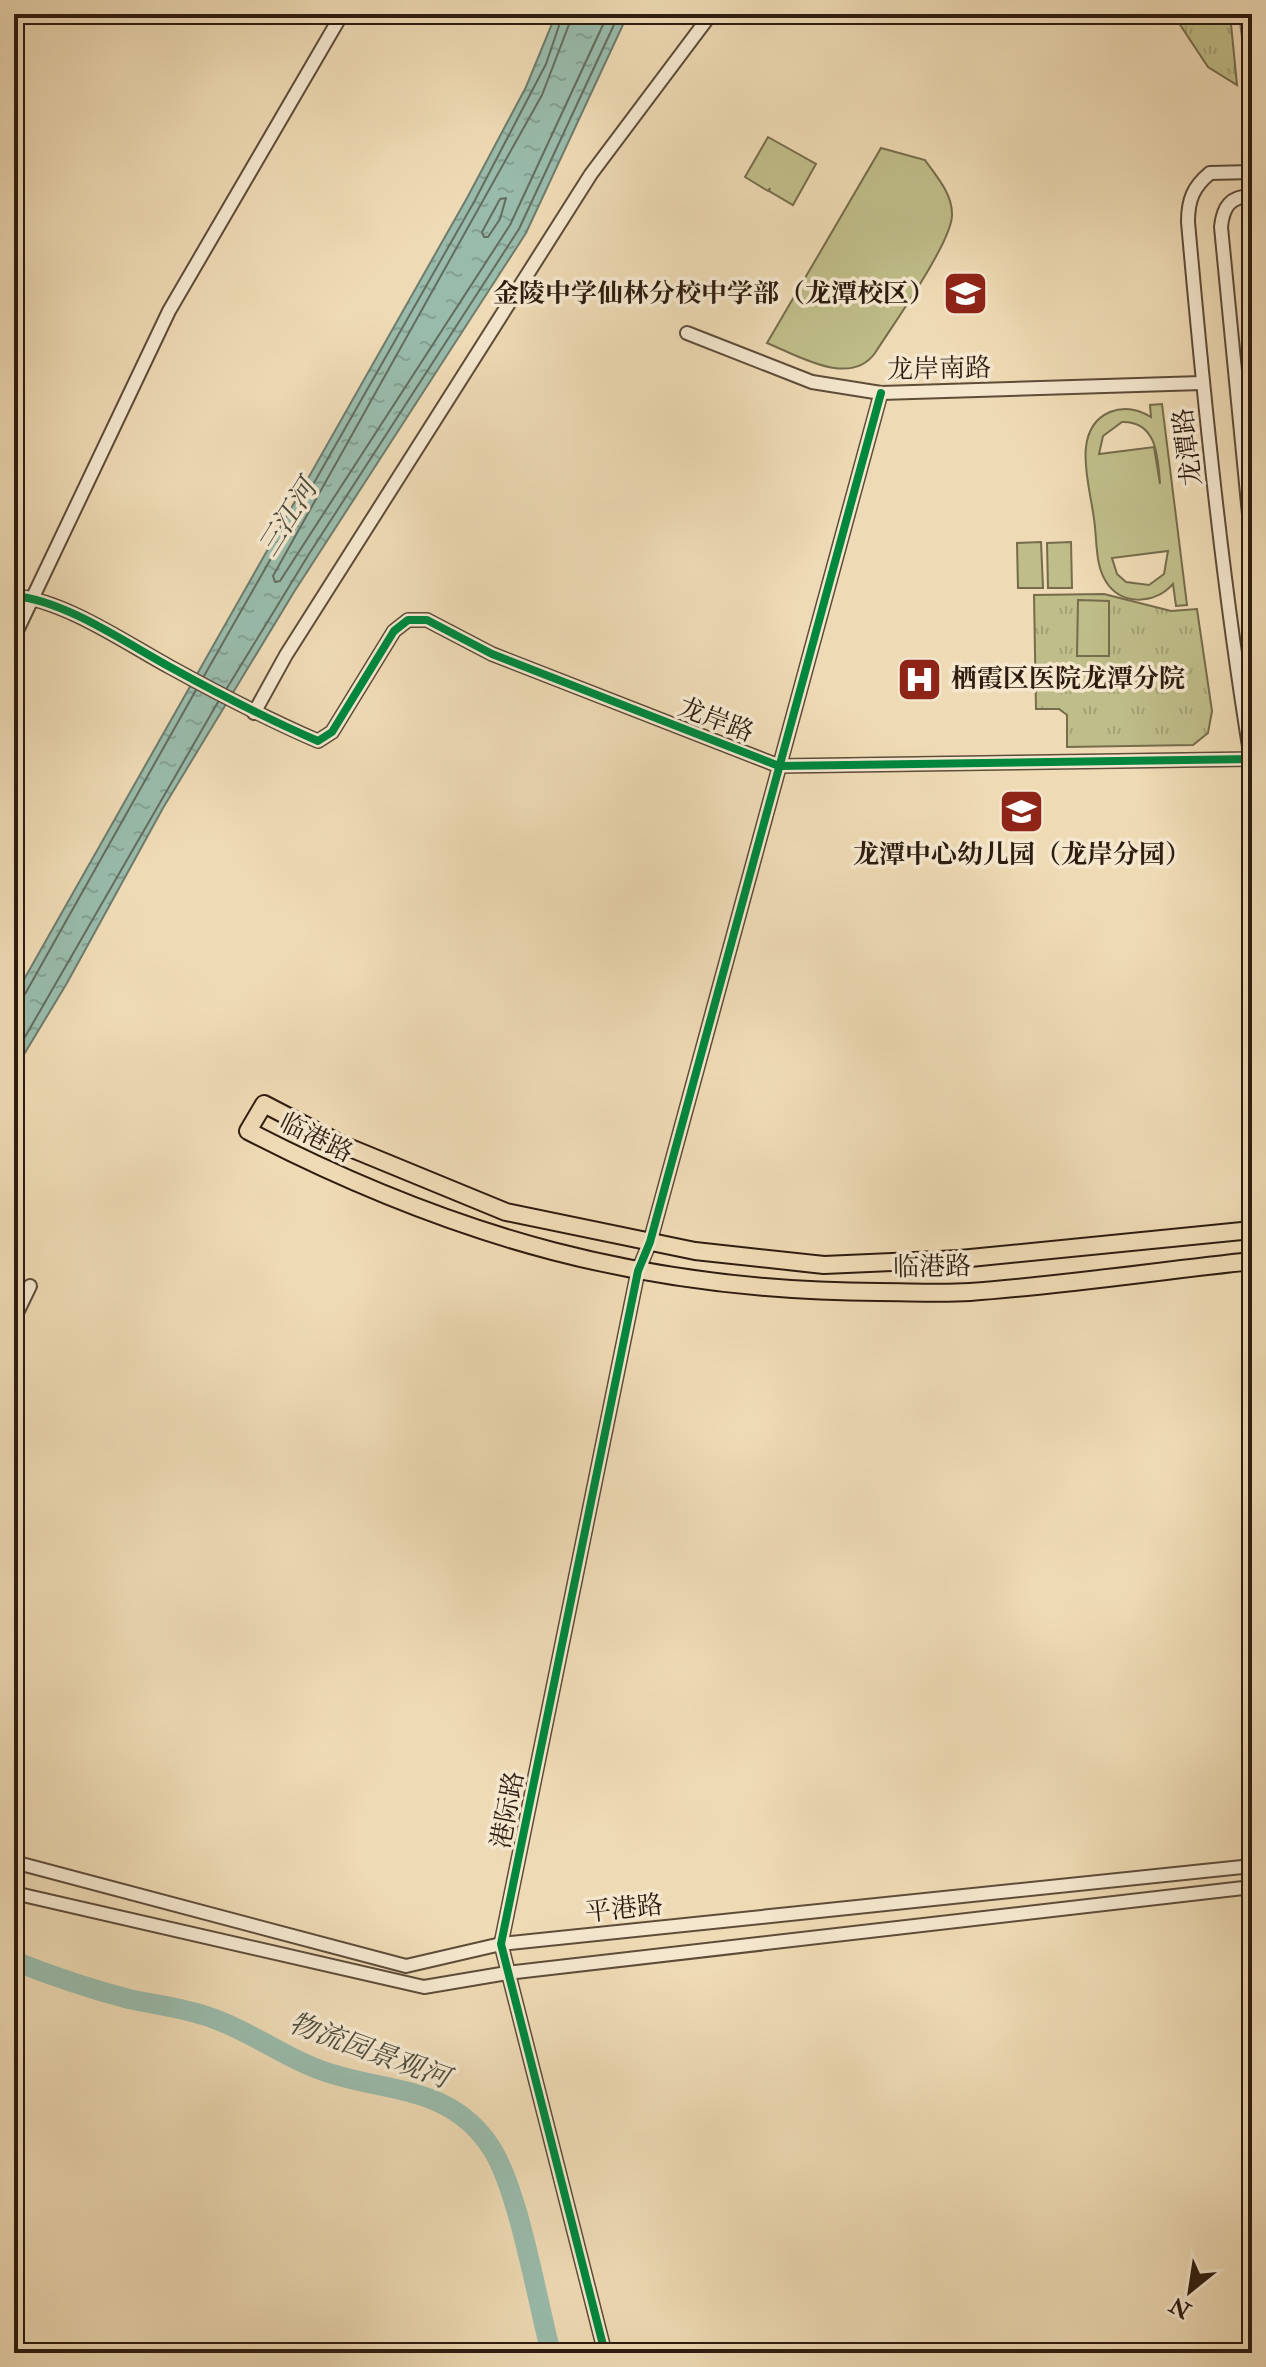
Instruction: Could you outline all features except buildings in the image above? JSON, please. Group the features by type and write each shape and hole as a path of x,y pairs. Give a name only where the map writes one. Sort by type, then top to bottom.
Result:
{"main road":[{"path":"1252,759 1252,771"},
{"name":"临港路","path":"1252,1230 960,1259 824,1265 695,1251 506,1212 381,1162 264,1104 248,1131 335,1176 499,1238 573,1259 638,1271 795,1292 968,1292 1252,1261"}],"street":[{"path":"14,637 169,311 342,14"},
{"path":"14,596 34,598 254,713 286,655 591,174 711,14"},
{"name":"龙潭路","path":"1249,171 1210,173 1196,185 1188,204 1202,383 1235,662 1252,759"},
{"name":"龙潭路","path":"1251,196 1237,196 1229,203 1222,213 1221,227 1252,545"},
{"name":"龙岸南路","path":"687,333 812,382 881,393 1202,383"},
{"name":"港际路","path":"605,2353 501,1944 638,1271 650,1242 881,393"},
{"name":"龙岸路","path":"254,713 318,741 332,732 394,631 408,620 427,620 492,654 779,766 1252,759"},
{"path":"14,1319 30,1286"},
{"name":"平港路","path":"14,1862 406,1966 501,1944 1252,1866"},
{"name":"平港路","path":"14,1893 424,1987 507,1973 1252,1887"}],"green space":[{"path":"1173,14 1230,14 1237,85 1208,67"},
{"path":"768,137 816,164 793,205 769,191 770,188 768,191 745,177"},
{"path":"881,148 925,160 946,192 952,214 950,227 933,263 875,353 864,363 852,368 823,366 767,343"},
{"path":"1162,404 1187,605 1176,606 1173,584 1147,599 1119,595 1105,580 1098,558 1086,460 1090,431 1098,420 1116,410 1131,409 1151,417 1150,405","holes":["1122,422 1134,423 1149,434 1156,452 1160,484 1154,447 1099,454 1103,436","1168,551 1164,574 1149,585 1126,582 1117,574 1112,558"]},
{"path":"1041,542 1043,588 1018,588 1017,543"},
{"path":"1071,542 1072,588 1048,588 1047,543"},
{"path":"1104,594 1171,611 1197,609 1212,711 1208,733 1193,745 1067,747 1067,715 1059,709 1036,709 1034,595"},
{"path":"1078,600 1109,601 1109,656 1077,656"}],"water":[{"name":"三江河","path":"556,14 628,14 526,233 294,592 163,808 67,983 14,1071 14,997 467,198 526,87"},
{"path":"1239,14 1252,14 1252,116"}],"waterway":[{"name":"物流园景观河","path":"14,1961 114,1995 181,2009 226,2023 315,2068 434,2100 455,2111 475,2127 502,2168 519,2218 551,2353"}],"cycle path":[{"path":"605,2353 501,1944 638,1271 650,1242 881,393"},
{"path":"14,596 33,599 74,614 225,696 318,741 332,732 394,631 408,620 427,620 492,654 779,766 1252,759"}],"place":[{"name":"金陵中学仙林分校中学部（龙潭校区）","path":"966,294"},
{"name":"栖霞区医院龙潭分院","path":"920,679"},
{"name":"龙潭中心幼儿园（龙岸分园）","path":"1022,812"}]}
